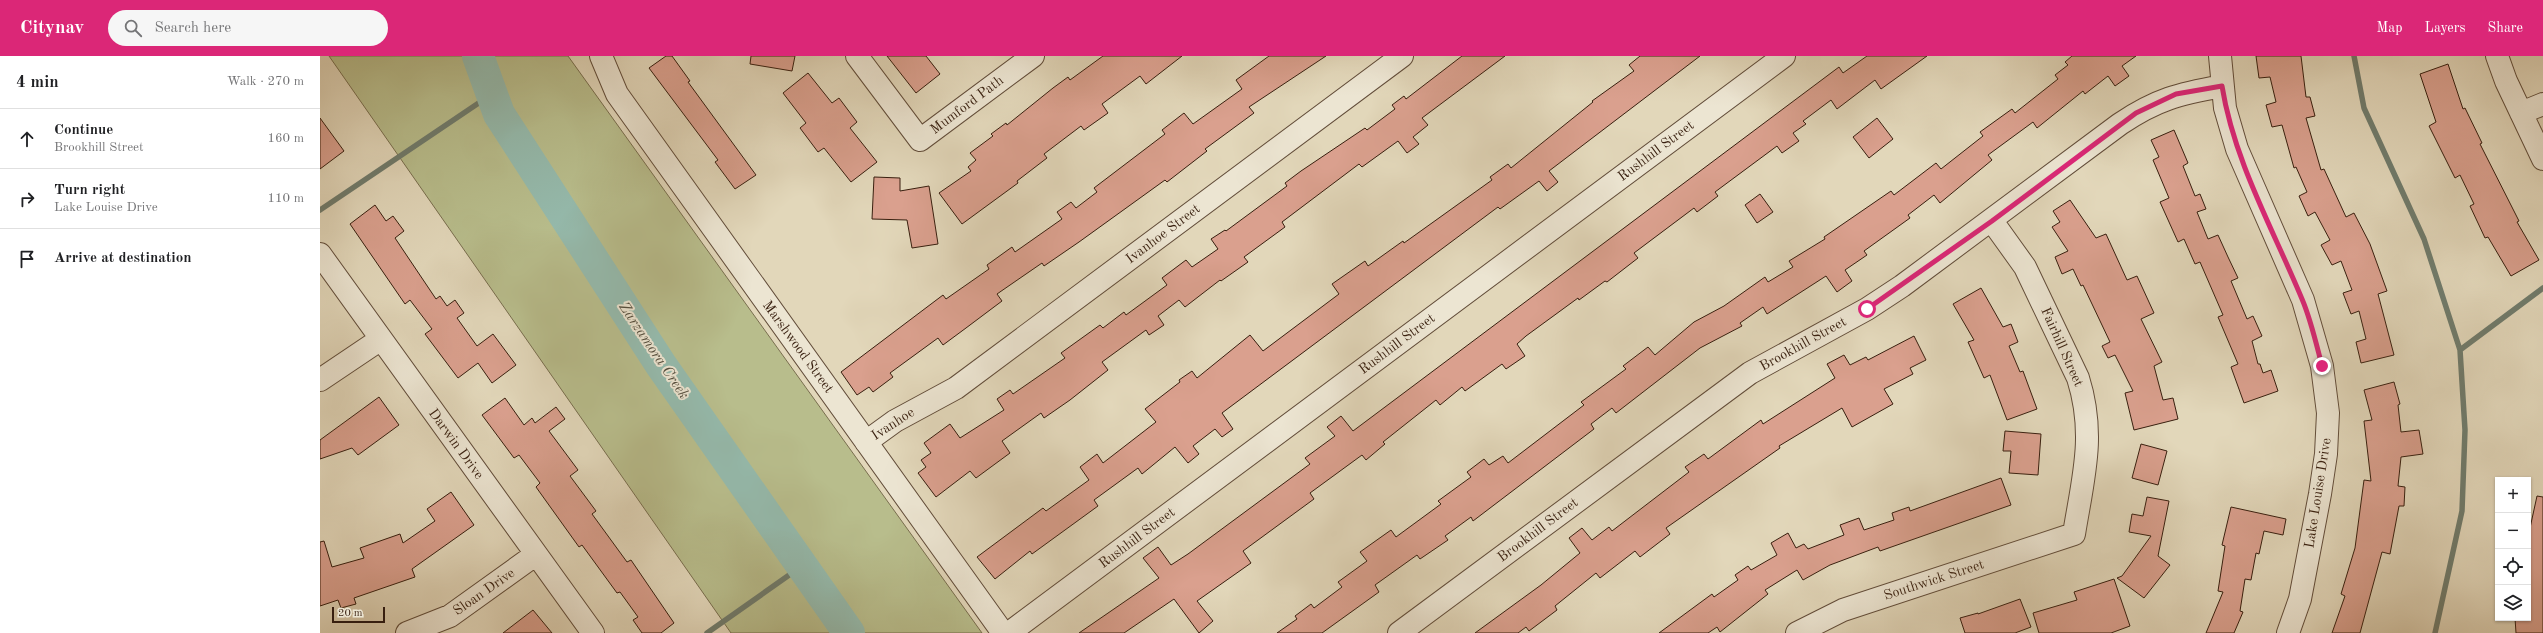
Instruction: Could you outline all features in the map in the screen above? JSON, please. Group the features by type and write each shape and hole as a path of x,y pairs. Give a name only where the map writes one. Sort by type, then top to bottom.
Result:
{"street":[{"name":"Marshwood Street","path":"601,56 617,94 1003,633"},
{"name":"Mumford Path","path":"858,56 920,140 1033,56"},
{"name":"Ivanhoe Street","path":"921,407 956,388 1402,56"},
{"name":"Rushhill Street","path":"1009,633 1784,56"},
{"name":"Lake Louise Drive","path":"2220,56 2222,86 2226,108 2238,149 2303,300 2322,366 2328,412 2326,454 2320,494 2300,599 2288,633"},
{"path":"2497,56 2521,114 2543,159"},
{"name":"Brookhill Street","path":"1399,633 1750,373 1867,309 1992,221 2136,113 2176,94 2222,86"},
{"path":"2521,114 2543,104"},
{"name":"Fairhill Street","path":"1992,221 2025,267 2078,378 2084,396 2088,413 2089,446 2074,534"},
{"name":"Darwin Drive","path":"320,254 535,555 593,633"},
{"path":"320,380 380,339"},
{"name":"Ivanhoe","path":"866,442 895,421 921,407"},
{"name":"Southwick Street","path":"1798,633 1843,610 2074,534"},
{"name":"Sloan Drive","path":"407,633 450,616 535,555"}],"green space":[{"path":"329,56 568,56 982,633 731,633"}],"building":[{"path":"666,56 672,56 690,81 688,82 756,175 735,189 715,162 718,160 649,68"},
{"path":"751,56 795,56 792,71 750,64"},
{"path":"887,56 926,56 940,74 916,93"},
{"path":"1103,56 1182,56 1146,84 1140,76 1102,104 1108,113 1084,130 1081,126 1044,154 1047,158 1017,181 1018,183 962,224 939,193 971,171 968,167 976,160 970,153 993,136 991,134 1006,123 1007,125 1068,77 1070,80"},
{"path":"1269,56 1326,56 1249,107 1254,113 1205,149 1207,151 1167,182 1165,180 1044,266 1042,263 997,294 1002,301 943,345 938,338 890,373 893,377 873,392 869,387 857,395 841,372 943,295 946,299 989,269 987,265 1012,247 1015,252 1062,219 1057,212 1071,202 1076,208 1097,192 1094,188 1165,134 1162,130 1184,113 1193,124 1242,89 1236,80"},
{"path":"1462,56 1505,56 1422,118 1428,125 1413,137 1419,144 1407,153 1398,141 1362,167 1359,164 1282,222 1285,227 1244,257 1248,262 1221,281 1220,280 1185,307 1179,300 1158,316 1164,325 1149,335 1146,330 1102,362 1108,370 1044,418 1041,413 1002,441 1010,453 976,478 970,471 936,497 918,473 926,467 921,460 931,453 924,443 950,424 960,438 1004,410 997,399 1010,390 1013,394 1065,358 1061,353 1100,325 1103,328 1124,312 1126,315 1167,285 1162,278 1186,260 1192,267 1218,249 1211,239 1225,230 1226,231 1287,186 1285,183 1301,171 1365,128 1367,130 1395,109 1392,105 1404,96 1406,99"},
{"path":"1640,56 1700,56 1549,171 1558,182 1547,191 1539,181 1500,209 1498,207 1222,413 1233,429 1222,437 1215,429 1193,446 1199,454 1188,463 1175,447 1142,474 1138,468 1094,500 1098,506 1032,554 1030,551 995,579 977,557 1043,508 1046,511 1089,480 1080,467 1097,454 1103,463 1156,422 1145,409 1180,382 1179,380 1192,371 1197,378 1250,335 1263,351 1339,294 1332,284 1365,261 1368,266 1403,241 1404,243 1492,180 1490,177 1508,164 1511,168 1593,102 1592,101 1634,71 1629,65"},
{"path":"1867,56 1927,56 1881,89 1875,80 1837,109 1831,100 1803,121 1806,124 1793,133 1799,141 1782,153 1777,146 1715,192 1718,196 1697,212 1694,208 1634,253 1638,258 1607,282 1605,281 1579,300 1578,298 1526,336 1517,344 1525,356 1506,369 1502,364 1465,391 1462,387 1440,405 1436,400 1383,442 1385,444 1366,460 1362,455 1310,493 1314,499 1243,551 1251,563 1197,601 1213,621 1199,633 1174,599 1124,633 1079,633 1159,578 1143,558 1158,547 1171,565 1188,554 1310,464 1305,458 1335,436 1327,427 1341,416 1353,431 1839,67 1843,73"},
{"path":"2072,56 2136,56 2122,66 2129,76 2115,86 2108,76 2085,94 2083,91 2037,128 2033,122 1988,155 1992,160 1940,203 1934,195 1908,215 1910,218 1864,251 1867,255 1845,270 1852,281 1837,292 1826,276 1767,314 1763,307 1740,323 1742,326 1700,348 1616,413 1612,408 1591,424 1594,429 1473,521 1471,517 1445,536 1448,540 1420,559 1417,555 1375,585 1379,592 1322,633 1277,633 1297,619 1295,616 1311,604 1314,608 1342,587 1338,582 1367,561 1360,552 1391,530 1396,537 1441,504 1438,501 1471,477 1467,472 1484,459 1489,465 1503,456 1508,463 1584,405 1581,402 1626,369 1623,366 1648,347 1655,355 1694,322 1724,306 1765,277 1768,282 1793,267 1789,261 1825,239 1824,237 1891,191 1894,195 1936,163 1941,169 1983,136 1980,132 2012,109 2015,113 2058,79 2055,75 2068,65 2065,62"},
{"path":"2256,56 2301,56 2306,97 2310,97 2315,116 2306,118 2321,170 2324,169 2346,217 2354,213 2370,244 2387,291 2378,294 2394,355 2361,363 2356,342 2366,339 2359,311 2351,314 2343,293 2352,290 2341,261 2332,265 2321,245 2330,240 2315,212 2308,216 2299,196 2307,192 2296,167 2294,168 2282,125 2272,127 2266,105 2276,102 2270,77 2259,78"},
{"path":"2448,64 2463,109 2465,108 2482,143 2480,144 2519,221 2517,222 2539,260 2511,276 2488,237 2485,238 2470,206 2474,204 2460,175 2455,178 2429,126 2436,122 2420,74"},
{"path":"808,73 832,103 839,98 857,122 850,128 877,162 851,182 824,148 818,152 800,128 806,123 783,93"},
{"path":"320,118 344,151 320,169"},
{"path":"1877,118 1893,139 1869,158 1853,137"},
{"path":"2174,130 2188,163 2183,166 2195,196 2200,194 2206,209 2197,212 2208,239 2218,235 2238,278 2231,281 2247,319 2253,316 2262,336 2252,341 2258,364 2260,364 2263,373 2271,370 2278,391 2244,403 2231,367 2238,364 2218,317 2223,315 2200,262 2195,264 2184,239 2178,242 2160,202 2169,198 2153,160 2159,157 2151,140"},
{"path":"874,177 900,178 900,191 929,186 938,244 912,248 907,220 872,219"},
{"path":"1760,194 1773,212 1757,223 1745,205"},
{"path":"2070,200 2096,238 2106,234 2127,280 2137,276 2154,313 2141,319 2162,362 2154,366 2163,400 2173,398 2178,419 2134,430 2125,393 2133,391 2115,355 2108,358 2102,346 2110,342 2083,285 2081,286 2073,269 2062,274 2055,257 2068,251 2052,227 2060,222 2053,211"},
{"path":"375,205 386,221 393,216 404,231 395,238 436,299 440,296 447,306 455,300 464,313 457,318 477,346 493,334 516,365 492,383 478,363 458,378 425,334 432,329 410,300 405,304 350,224"},
{"path":"1981,288 2003,327 2011,324 2018,342 2009,346 2020,372 2023,371 2037,409 2007,420 1990,375 1984,378 1968,342 1974,340 1953,304"},
{"path":"1914,336 1926,360 1910,368 1913,374 1884,389 1893,404 1852,427 1842,408 1779,446 1780,448 1666,528 1670,534 1640,557 1635,551 1600,578 1596,573 1555,606 1557,610 1529,631 1526,627 1518,633 1475,633 1541,585 1580,553 1569,538 1582,528 1592,540 1609,527 1612,531 1689,472 1685,467 1704,454 1708,459 1761,420 1763,424 1835,378 1827,364 1844,355 1850,365 1866,357 1868,360"},
{"path":"2394,382 2400,404 2398,405 2401,432 2419,430 2423,454 2401,457 2398,486 2405,487 2404,506 2399,506 2390,554 2382,552 2360,633 2332,633 2345,596 2341,594 2355,548 2364,480 2371,481 2364,421 2372,420 2364,390"},
{"path":"379,397 399,425 358,455 352,448 320,459 320,440"},
{"path":"505,398 524,425 532,418 535,423 556,407 565,419 549,431 578,470 570,476 596,511 592,514 627,562 631,560 674,623 661,633 642,633 633,620 638,617 620,592 617,593 582,545 579,547 536,487 540,483 519,455 514,458 482,415"},
{"path":"2005,431 2041,434 2038,475 2009,473 2011,451 2003,451"},
{"path":"2141,444 2167,451 2158,485 2132,478"},
{"path":"2001,478 2011,505 1880,551 1878,547 1830,565 1803,580 1797,570 1765,590 1768,594 1720,632 1717,627 1708,633 1659,633 1712,594 1714,597 1738,580 1735,575 1748,566 1751,570 1777,555 1771,543 1788,533 1796,548 1804,544 1808,549 1844,535 1840,525 1859,518 1864,530 1894,520 1892,513 1909,507 1910,511"},
{"path":"451,492 474,525 412,569 415,577 354,598 356,604 341,608 338,600 320,606 320,542 324,541 332,567 364,558 360,548 400,534 403,543 435,521 427,509"},
{"path":"2537,496 2543,497 2543,633 2516,633 2515,621 2531,621 2531,523"},
{"path":"2147,497 2169,501 2158,556 2170,565 2144,598 2117,578 2122,576 2151,536 2129,532 2132,514 2143,516"},
{"path":"2231,507 2286,519 2283,535 2264,531 2259,554 2256,553 2251,580 2245,579 2240,611 2243,612 2234,633 2206,633 2223,592 2218,591 2225,546 2222,545"},
{"path":"2114,579 2130,626 2111,633 2039,633 2033,613 2077,600 2074,592"},
{"path":"2020,599 2031,627 2015,633 1965,633 1960,618 1978,614"},
{"path":"533,610 552,633 503,633"}],"waterway":[{"name":"Zarzamora Creek","path":"478,56 499,114 661,365 849,633"},
{"path":"2354,56 2364,108 2424,239 2460,350"},
{"path":"320,210 492,94"},
{"path":"2435,633 2462,511 2465,430 2460,350 2543,288"},
{"path":"707,633 802,566"}],"route":[{"path":"1867,309 1902,286 1992,221 2136,113 2176,94 2222,86 2226,108 2238,149 2303,300 2322,366"}]}
